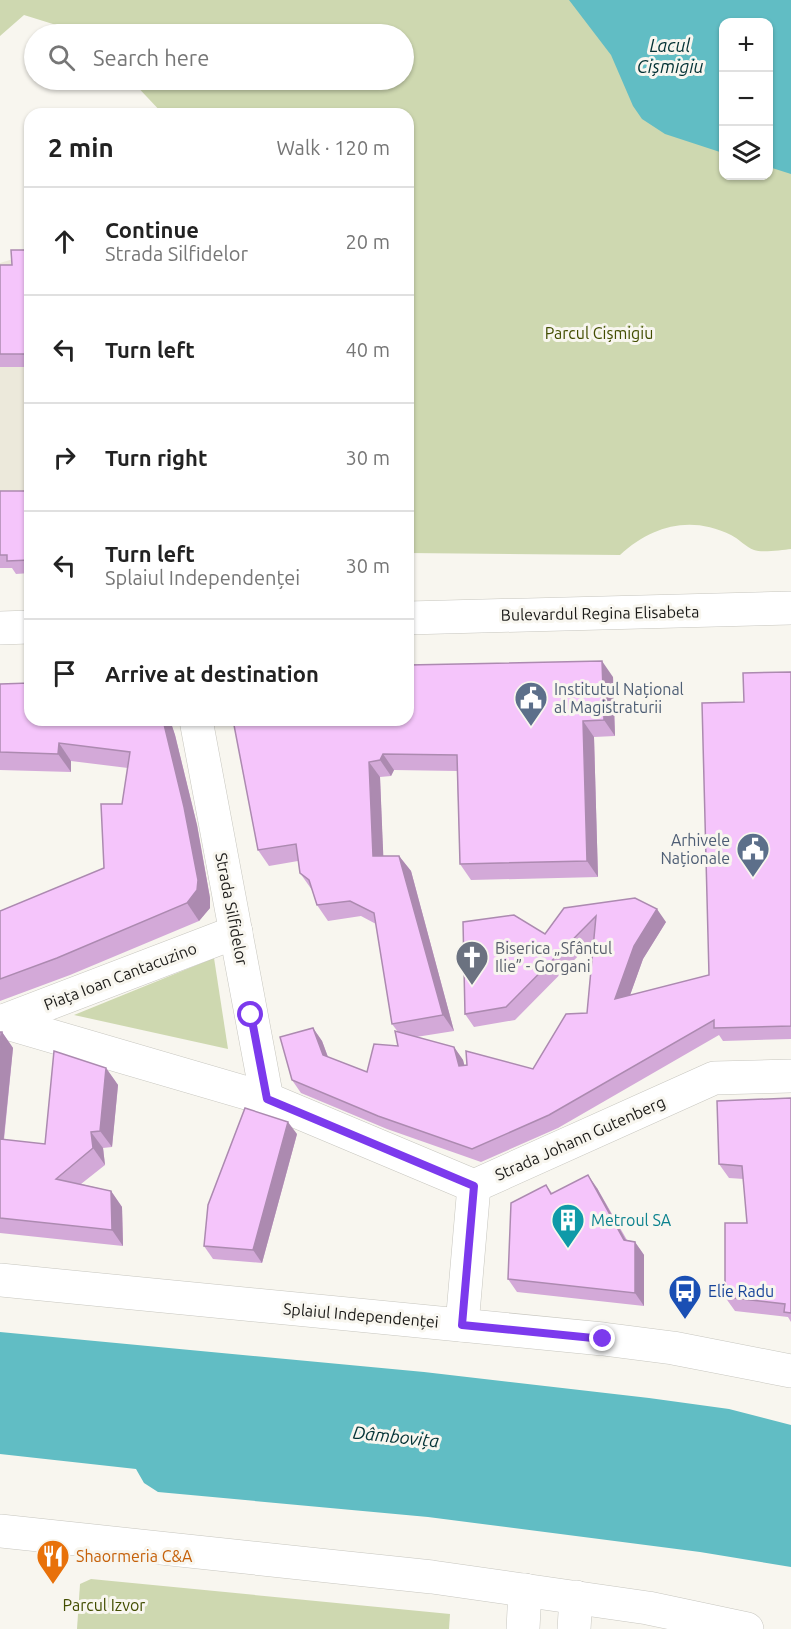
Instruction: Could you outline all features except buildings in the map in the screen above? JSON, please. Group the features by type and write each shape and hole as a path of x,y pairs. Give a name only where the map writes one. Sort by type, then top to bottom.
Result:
{"main road":[{"name":"Bulevardul Regina Elisabeta","path":"414,618 791,608"},
{"path":"0,628 24,627"},
{"name":"Strada Silfidelor","path":"197,726 267,1099"},
{"name":"Piața Ioan Cantacuzino","path":"2,1021 236,932"},
{"name":"Strada Johann Gutenberg","path":"2,1021 267,1099 474,1186 714,1078 791,1076"},
{"path":"462,1325 474,1186"},
{"name":"Splaiul Independenței","path":"0,1280 673,1348 791,1371"},
{"path":"0,1532 330,1565 525,1590 575,1613 648,1608 747,1629"},
{"path":"523,1629 525,1590"}],"shaded area":[{"path":"24,256 24,571 15,568 0,568 0,263"}],"green space":[{"name":"Parcul Cișmigiu","path":"0,0 791,0 791,549 757,551 731,535 716,529 686,525 658,531 632,545 620,555 414,553 414,108 157,108 140,90 414,90 414,24 53,24 24,15 0,36"},
{"path":"214,958 228,1049 74,1015"},
{"name":"Parcul Izvor","path":"91,1579 450,1614 449,1629 77,1629 80,1584"}],"water":[{"name":"Lacul Cișmigiu","path":"569,0 791,0 791,174 773,168 773,18 719,18 719,152 665,134 642,119 633,106 611,55"},
{"name":"Dâmbovița","path":"0,1332 424,1372 649,1398 729,1409 791,1425 791,1567 700,1552 428,1517 158,1492 144,1483 136,1469 0,1454"}],"place":[{"name":"Institutul Național al Magistraturii","path":"531,727"},
{"name":"Arhivele Naționale","path":"753,878"},
{"name":"Biserica „Sfântul Ilie” - Gorgani","path":"472,986"},
{"name":"Metroul SA","path":"568,1249"},
{"name":"Elie Radu","path":"685,1320"},
{"name":"Shaormeria C&A","path":"53,1585"}],"route":[{"path":"251,1015 267,1099 474,1186 462,1325 603,1339"}]}
